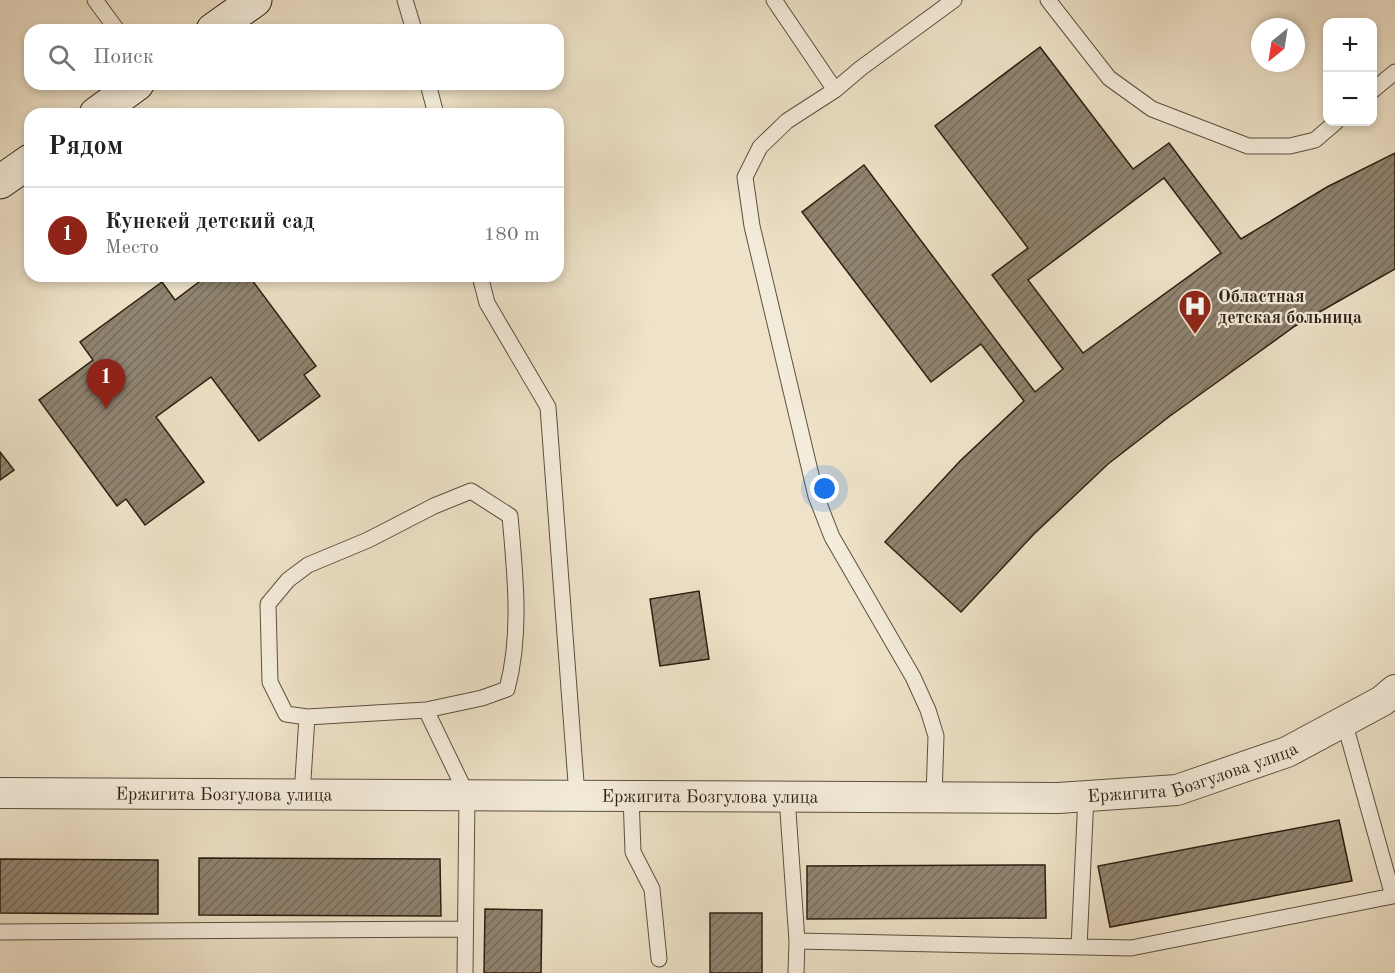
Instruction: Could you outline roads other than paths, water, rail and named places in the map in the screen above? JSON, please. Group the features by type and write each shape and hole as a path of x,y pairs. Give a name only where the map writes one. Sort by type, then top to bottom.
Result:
{"main road":[{"path":"221,24 255,0"},
{"path":"104,108 129,90"},
{"path":"0,183 24,165"}],"street":[{"name":"Ержигита Бозгулова улица","path":"0,793 1058,798 1177,790 1287,752 1382,701 1395,690"}],"lane":[{"path":"95,0 113,24"},
{"path":"405,0 412,24"},
{"path":"774,0 835,90"},
{"path":"934,797 936,736 928,710 913,677 832,537 816,496 752,226 745,177 760,147 787,121 835,90 861,68 954,0"},
{"path":"1048,0 1109,78 1152,109 1248,146 1290,146 1315,140 1331,126"},
{"path":"1377,87 1395,72"},
{"path":"430,90 434,108"},
{"path":"482,282 488,303 548,407 577,796"},
{"path":"471,491 510,516 517,599 512,669 507,689 482,698 426,710 307,717 286,714 270,682 268,604 288,580 308,565 368,540 434,506 471,491"},
{"path":"426,710 467,795 465,973"},
{"path":"302,795 307,717"},
{"path":"797,941 1131,948 1394,900 1344,721"},
{"path":"631,796 633,852 652,889 659,958"},
{"path":"1079,947 1086,796"},
{"path":"787,797 797,941 796,973"},
{"path":"0,932 465,929"}],"place":[{"name":"Областная детская больница","path":"1195,335"},
{"name":"Кунекей детский сад","path":"106,409"}]}
